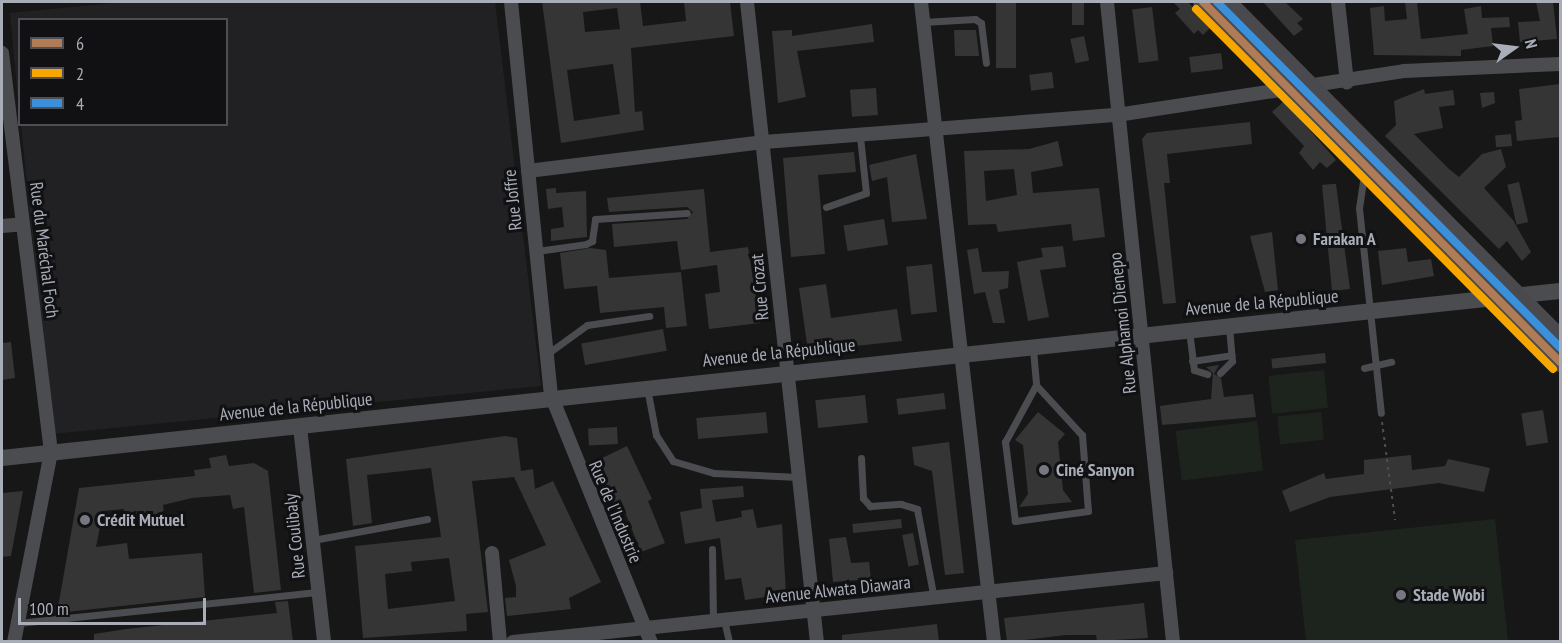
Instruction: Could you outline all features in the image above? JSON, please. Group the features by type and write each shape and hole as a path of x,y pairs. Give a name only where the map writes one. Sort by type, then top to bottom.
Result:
{"main road":[{"path":"1203,2 1300,88 1506,296 1560,362"},
{"path":"1226,2 1366,166 1506,296 1560,340"}],"street":[{"name":"Rue Joffre","path":"511,2 551,395"},
{"name":"Rue Crozat","path":"747,2 817,642"},
{"path":"921,2 994,642"},
{"name":"Rue Alphamoi Dienepo","path":"1107,2 1117,115 1144,334 1173,642"},
{"path":"1338,2 1347,82"},
{"name":"Rue du Maréchal Foch","path":"2,53 51,452 14,642"},
{"path":"528,171 764,142 935,132 1117,115 1347,82 1404,71 1560,64"},
{"path":"2,226 23,224"},
{"name":"Avenue de la République","path":"2,458 300,427 551,395 1560,291"},
{"name":"Rue de l'Industrie","path":"551,395 649,635"},
{"name":"Rue Coulibaly","path":"300,427 324,642"},
{"path":"492,553 500,642"},
{"name":"Avenue Alwata Diawara","path":"513,642 649,635 719,621 988,594 1166,573"}],"lane":[{"path":"923,22 975,19 981,23 986,63"},
{"path":"826,207 866,194 860,136"},
{"path":"1366,166 1359,208 1381,413"},
{"path":"537,251 586,244 592,241 595,219 687,213"},
{"path":"547,354 587,325 649,316"},
{"path":"1220,373 1230,367 1232,355 1229,326"},
{"path":"1189,329 1194,370 1207,374"},
{"path":"1033,346 1036,385 1005,442 1015,521 1088,512 1082,435 1036,385"},
{"path":"1192,361 1232,355"},
{"path":"1364,368 1391,362"},
{"path":"646,386 656,435 673,461 714,473 798,477"},
{"path":"861,458 863,498 870,506 901,504 917,509 934,599"},
{"path":"313,540 427,519"},
{"path":"712,549 719,621 729,642"},
{"path":"18,623 319,592"}],"path":[{"path":"1381,413 1395,520"}],"shaded area":[{"path":"124,2 495,2 541,386 52,434 21,126 228,126 228,18 18,18 18,100 10,13"},
{"path":"1324,370 1328,408 1272,414 1268,376"},
{"path":"1321,412 1324,440 1280,444 1277,417"},
{"path":"1257,421 1263,471 1182,481 1176,431"},
{"name":"Stade Wobi","path":"1495,519 1508,641 1306,641 1295,540"}],"building":[{"path":"542,2 640,2 643,26 686,21 684,2 730,2 734,36 631,48 635,112 642,111 644,130 561,143","holes":["617,8 620,29 585,32 583,12","613,64 620,114 574,121 567,70"]},
{"path":"996,2 1016,2 1016,68 996,68"},
{"path":"1072,2 1084,2 1084,25 1072,25"},
{"path":"1173,2 1188,2 1211,27 1203,35 1198,30 1194,34 1175,13 1180,9"},
{"path":"1263,2 1285,2 1303,19 1297,23 1303,29 1294,36"},
{"path":"1405,2 1417,2 1421,39 1468,34 1464,9 1481,6 1482,18 1509,17 1510,27 1491,28 1493,46 1461,50 1461,56 1374,55 1370,8 1384,6 1385,21 1407,19"},
{"path":"1536,2 1553,2 1557,39 1520,42 1518,22 1540,21"},
{"path":"1152,7 1159,61 1139,63 1132,9"},
{"path":"872,24 874,42 797,51 806,97 778,103 772,31 792,30 792,36"},
{"path":"954,30 976,30 979,56 955,56"},
{"path":"1084,36 1089,60 1076,63 1070,39"},
{"path":"1221,53 1223,69 1191,73 1189,57"},
{"path":"1052,72 1054,88 1031,91 1029,75"},
{"path":"1560,84 1560,137 1517,141 1515,121 1522,120 1519,89"},
{"path":"876,88 878,115 852,117 850,90"},
{"path":"1424,89 1425,94 1453,90 1455,105 1439,107 1443,128 1414,134 1459,177 1482,154 1501,149 1506,167 1484,188 1513,220 1531,252 1522,261 1507,241 1499,249 1385,136 1396,125 1394,101"},
{"path":"1494,92 1495,103 1482,108 1480,93"},
{"path":"1284,101 1336,160 1327,168 1320,162 1313,170 1299,153 1304,146 1272,112"},
{"path":"1250,122 1252,144 1167,154 1170,183 1164,183 1176,303 1163,304 1142,139 1147,133"},
{"path":"1511,134 1512,146 1496,147 1495,135"},
{"path":"1058,141 1063,166 1031,172 1033,193 1099,188 1105,237 1073,241 1071,224 998,232 996,224 968,225 964,151 1029,149","holes":["1014,169 1017,195 986,201 984,171"]},
{"path":"854,152 856,172 818,175 825,254 791,257 783,158"},
{"path":"916,154 927,219 892,222 887,177 872,181 869,165"},
{"path":"1519,182 1528,222 1517,225 1507,185"},
{"path":"1336,184 1350,289 1332,291 1322,185"},
{"path":"556,188 556,193 586,191 587,237 551,241 551,229 564,227 562,207 548,209 546,189"},
{"path":"704,189 710,252 748,247 760,323 709,329 705,294 720,292 717,265 681,270 677,241 614,247 612,224 687,219 693,212 687,207 609,212 607,198"},
{"path":"884,219 888,245 848,251 844,225"},
{"path":"1272,232 1278,290 1265,292 1250,236"},
{"path":"1063,246 1066,267 1040,270 1049,317 1028,321 1017,262 1043,257 1041,248"},
{"path":"590,248 606,250 609,278 681,272 687,326 666,328 664,307 600,313 597,286 564,289 560,253"},
{"path":"978,248 982,272 1009,271 1008,288 999,290 1005,323 993,323 985,292 974,294 967,250"},
{"path":"1406,248 1408,262 1431,259 1434,276 1382,285 1378,251"},
{"path":"932,264 937,312 911,314 906,267"},
{"path":"826,284 831,318 897,309 902,341 808,351 799,288"},
{"path":"663,329 667,351 585,365 581,343"},
{"path":"11,342 15,378 2,380 2,343"},
{"path":"1325,353 1326,363 1272,369 1271,359"},
{"path":"1219,365 1214,374 1221,378 1224,397 1253,394 1256,417 1162,425 1160,406 1211,399 1213,373 1206,367"},
{"path":"944,393 946,409 898,415 896,399"},
{"path":"865,395 868,423 818,428 815,400"},
{"path":"1543,410 1548,443 1526,446 1521,413"},
{"path":"766,412 768,433 698,439 696,418"},
{"name":"Ciné Sanyon","path":"1038,412 1065,434 1058,442 1063,490 1072,502 1019,507 1028,494 1023,445 1015,440"},
{"path":"617,427 618,444 589,445 588,429"},
{"path":"505,436 517,438 521,471 533,469 535,489 553,481 601,582 569,598 571,609 507,616 505,598 516,597 516,586 509,560 546,545 514,477 472,481 488,612 466,614 467,631 363,638 355,546 441,537 431,468 367,475 372,523 353,526 346,459","holes":["449,558 455,601 388,609 385,574 412,571 411,562"]},
{"path":"949,442 964,573 945,575 932,471 914,465 912,447"},
{"path":"627,446 652,499 648,501 665,543 641,552 625,512 619,515 594,462"},
{"path":"226,455 229,466 254,463 268,471 281,590 254,593 244,507 233,509 230,495 192,498 163,505 165,523 125,526 124,509 103,511 96,547 127,543 129,559 202,553 205,597 57,613 79,488 195,476 194,470 211,468 209,458"},
{"path":"1411,455 1412,470 1445,466 1448,459 1490,468 1484,492 1439,483 1330,497 1290,512 1282,491 1324,473 1326,479 1364,474 1364,460"},
{"path":"743,486 744,497 712,500 716,522 742,517 741,511 753,509 757,528 782,524 786,594 745,600 741,578 725,580 720,538 685,544 680,512 702,508 700,489"},
{"path":"23,491 11,556 2,557 2,493"},
{"path":"901,519 902,528 853,533 852,524"},
{"path":"913,533 919,564 908,567 902,535"},
{"path":"846,537 851,563 869,562 871,579 833,582 829,539"},
{"path":"288,601 293,642 94,642 94,634 277,613 275,602"},
{"path":"1144,603 1148,638 1097,641 1096,635 1066,635 1007,642 1004,618"},
{"path":"937,624 939,642 842,642 842,635"}],"transit line":[{"name":"6","path":"1203,2 1560,362"},
{"name":"4","path":"1217,2 1560,348"},
{"name":"2","path":"1196,9 1553,369"}],"place":[{"name":"Farakan A","path":"1301,239"},
{"name":"Ciné Sanyon","path":"1044,470"},
{"name":"Crédit Mutuel","path":"85,520"},
{"name":"Stade Wobi","path":"1401,595"}]}
